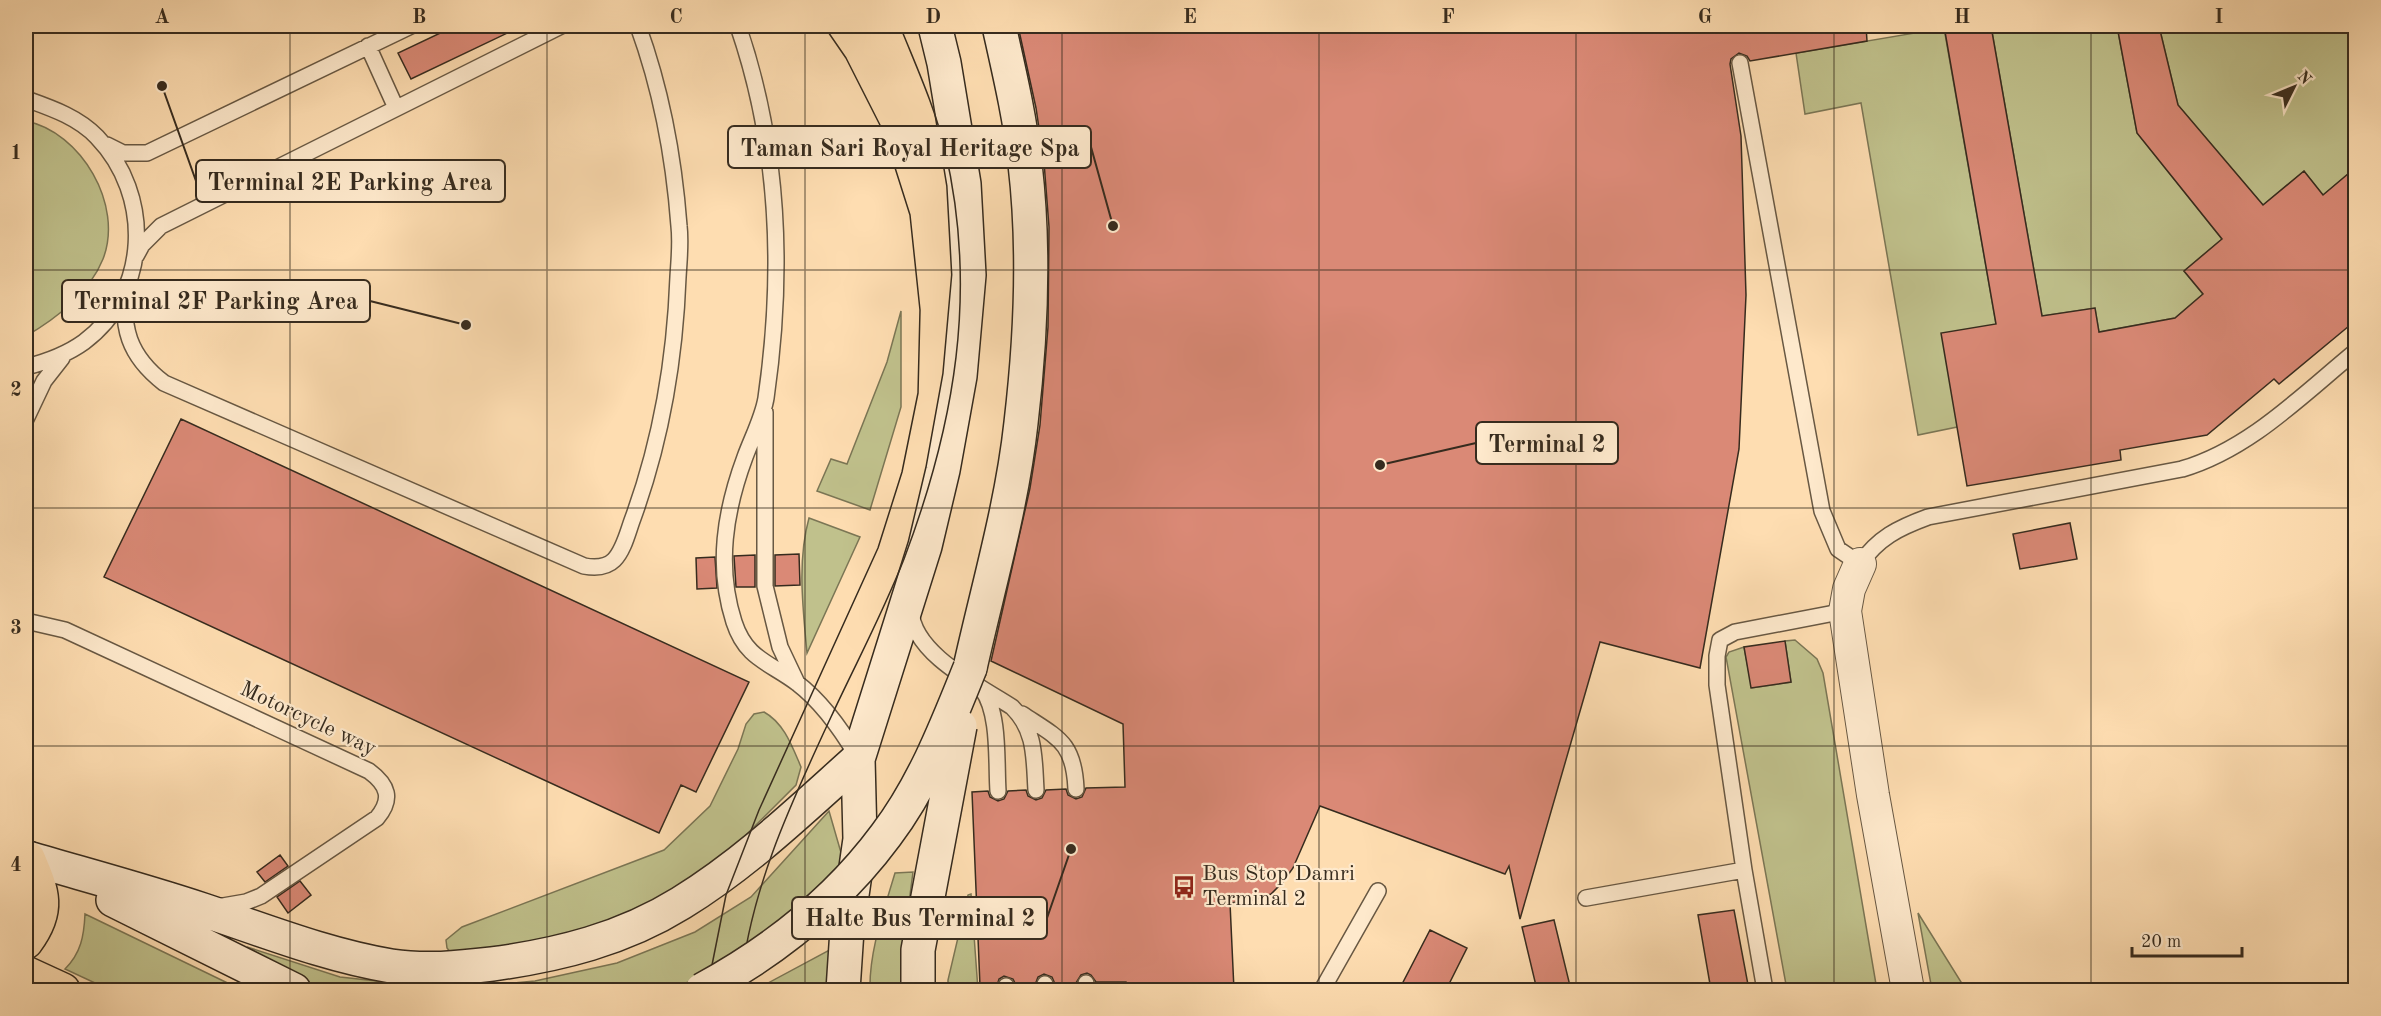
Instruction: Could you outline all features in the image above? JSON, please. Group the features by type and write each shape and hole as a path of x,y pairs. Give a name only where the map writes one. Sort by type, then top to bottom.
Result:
{"main road":[{"path":"26,856 39,882 43,901 41,917 26,942"},
{"path":"26,973 63,990"}],"street":[{"path":"843,990 847,930 860,839 858,759 913,590 943,470 960,376 969,275 964,184 944,63 935,26"},
{"path":"918,990 918,950 1007,506 1021,424 1028,343 1030,258 1025,164 999,26"},
{"path":"1860,564 1849,589 1845,611 1873,795 1908,990"},
{"path":"702,990 738,970 801,923 857,869 886,835 936,751 973,675"},
{"path":"26,856 202,909 310,947 393,966 451,969 575,950 638,927 681,903 740,864 858,759"},
{"path":"26,856 294,990"}],"lane":[{"path":"26,99 61,111 110,147 123,153 147,153 411,26"},
{"path":"136,256 161,226 561,26"},
{"path":"96,136 122,169 133,201 137,231 136,256 123,315 126,330 140,359 151,373 164,383 584,566 594,568 605,566 614,560 625,539 659,433 677,304 680,228 671,162 656,85 638,26"},
{"path":"738,26 762,106 773,175 777,240 775,313 765,400 765,586 780,647 797,683"},
{"path":"368,46 396,108"},
{"path":"1740,63 1822,511 1838,549 1860,564 1871,548 1886,537 1906,525 1928,517 2208,461 2257,431 2355,351"},
{"path":"26,367 47,362 85,342 110,316 128,285"},
{"path":"26,419 44,381 69,351"},
{"path":"765,400 732,492 728,512 724,545 727,594 734,621 746,647 756,658 797,683 842,729 858,759"},
{"path":"913,590 911,614 915,628 924,643 935,656 973,675 1012,707 1064,743 1075,769 1076,789"},
{"path":"1766,990 1744,870 1717,685 1717,656 1720,640 1735,632 1845,611"},
{"name":"Motorcycle way","path":"26,621 65,630 378,777 387,797 385,808 376,818 261,896 246,902 202,909"},
{"path":"973,675 990,704 998,791"},
{"path":"1012,707 1022,717 1032,737 1036,790"},
{"path":"1586,898 1744,870"},
{"path":"1322,990 1378,891"}],"green space":[{"path":"1991,26 2117,26 2137,133 2222,239 2184,271 2203,294 2175,318 2099,332 2095,308 2042,316"},
{"path":"2159,26 2355,26 2355,168 2323,195 2304,171 2263,205 2178,105"},
{"path":"1944,28 1996,324 1957,427 1918,435 1861,103 1805,114 1796,53"},
{"path":"26,121 46,128 80,155 93,174 102,195 108,216 108,238 103,259 90,283 71,304 26,336"},
{"path":"901,311 901,407 870,510 817,491 831,459 847,464 887,362"},
{"path":"809,518 860,537 807,653 802,568"},
{"path":"1795,640 1817,659 1823,673 1877,990 1787,990 1726,657 1729,652 1744,647 1752,688 1791,682 1785,641"},
{"path":"764,712 777,722 794,751 801,767 796,785 717,864 667,897 579,934 454,957 447,948 446,940 462,927 664,850 710,806 738,749 746,724 754,714"},
{"path":"829,811 844,863 766,933 698,978 669,990 325,990 314,987 247,947 340,977 451,989 535,981 617,963 695,932 751,897"},
{"path":"913,872 902,956 902,990 870,990 872,960 895,873"},
{"path":"971,894 978,990 948,990 948,980 968,895"},
{"path":"1918,913 1966,990 1932,990"},
{"path":"85,914 242,990 110,990 65,969 75,957 81,944"},
{"path":"835,947 830,990 755,990"}],"building":[{"path":"455,26 522,26 411,79 398,53"},
{"path":"1018,26 1866,26 1867,41 1750,61 1747,56 1739,53 1731,59 1741,136 1746,295 1739,449 1700,668 1600,642 1520,919 1509,866 1505,874 1320,806 1293,868 1283,882 1271,894 1255,900 1230,903 1234,990 1127,990 1126,982 1096,982 1087,973 1081,975 1076,983 1055,984 1052,977 1044,974 1038,977 1035,985 1016,985 1013,979 1004,976 999,979 997,986 980,986 972,792 988,791 990,797 998,801 1004,799 1008,791 1026,790 1028,796 1036,800 1042,798 1046,790 1066,789 1068,795 1076,799 1082,797 1086,788 1125,787 1123,724 991,661 1030,488 1040,425 1048,327 1049,227 1044,162 1036,108"},
{"path":"1944,26 1991,26 2042,316 2095,308 2099,332 2175,318 2203,294 2184,271 2222,239 2137,133 2117,26 2159,26 2178,105 2263,205 2304,171 2323,195 2355,168 2355,321 2279,384 2274,379 2207,435 2120,450 2121,460 1967,486 1941,333 1996,324"},
{"path":"181,419 749,682 696,792 681,785 659,833 104,577"},
{"path":"2070,523 2077,559 2020,569 2013,534"},
{"path":"799,554 800,585 775,586 775,555"},
{"path":"755,555 755,587 736,587 734,556"},
{"path":"715,557 717,588 697,589 696,558"},
{"path":"1785,641 1791,682 1751,688 1744,647"},
{"path":"280,855 288,866 265,882 257,872"},
{"path":"300,881 311,895 288,913 277,897"},
{"path":"1734,910 1749,990 1711,990 1698,915"},
{"path":"1554,920 1571,990 1537,990 1522,927"},
{"path":"1430,930 1467,948 1446,990 1399,990"}],"tram line":[{"path":"707,990 726,895 759,810 878,548 902,472 918,393 920,310 910,215 884,133 846,58 824,26"},
{"path":"740,990 752,918 774,850 801,783 904,559 937,458 948,408 956,357 960,306 960,255 955,203 945,150 936,118 900,26"}],"place":[{"name":"Terminal 2E Parking Area","path":"162,86"},
{"name":"Taman Sari Royal Heritage Spa","path":"1113,226"},
{"name":"Terminal 2F Parking Area","path":"466,325"},
{"name":"Terminal 2","path":"1380,465"},
{"name":"Halte Bus Terminal 2","path":"1071,849"},
{"name":"Bus Stop Damri Terminal 2","path":"1184,887"}]}
